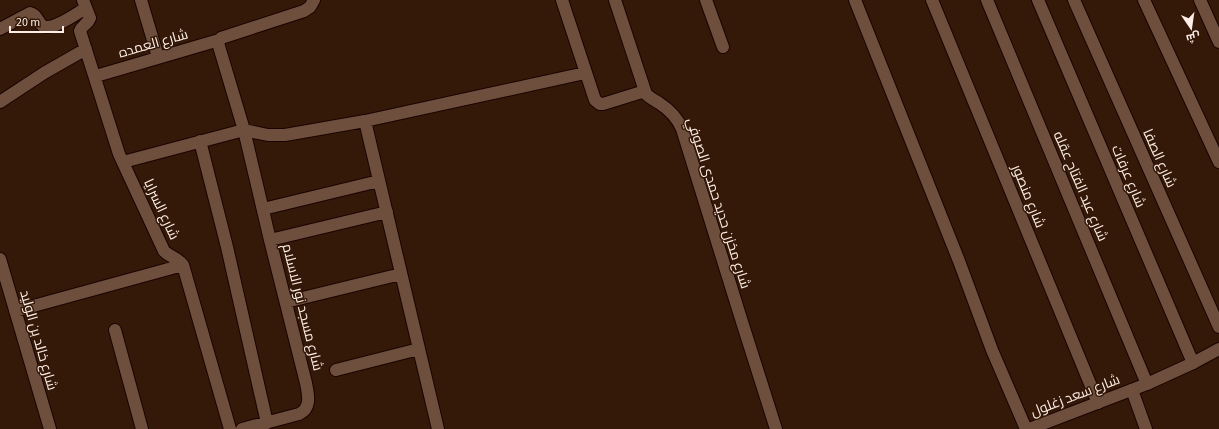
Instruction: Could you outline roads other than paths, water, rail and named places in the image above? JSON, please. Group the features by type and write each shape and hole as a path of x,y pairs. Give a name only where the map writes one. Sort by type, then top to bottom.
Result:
{"street":[{"path":"141,0 158,57"},
{"name":"شارع العمده","path":"96,76 219,40 221,38 304,11 310,7 314,0"},
{"path":"562,0 593,98 600,104 645,91 615,0"},
{"path":"706,0 723,48"},
{"path":"855,0 953,247 992,350 1028,429"},
{"name":"شارع منصور","path":"932,0 1098,403"},
{"name":"شارع عبد الفتاح عقله","path":"987,0 1147,384"},
{"name":"شارع عرفات","path":"1038,0 1193,363"},
{"name":"شارع الصفا","path":"1074,0 1219,327"},
{"path":"1144,0 1219,162"},
{"path":"1200,0 1219,42"},
{"path":"0,29 30,13 37,16 41,24 45,27 52,27 84,4"},
{"name":"شارع السرايا","path":"84,4 90,18 89,21 81,27 80,31 96,76 119,154 164,251 168,255 180,261 183,265"},
{"path":"219,40 218,43 244,130 270,240"},
{"path":"0,102 44,73 86,49"},
{"path":"123,162 244,130 268,135 285,135 365,121 585,73"},
{"name":"شارع مخزن حديد حمدى الصوفي","path":"645,91 650,98 671,111 682,129 776,429"},
{"path":"365,121 438,429"},
{"path":"200,141 227,247 267,423 242,429"},
{"path":"263,209 379,181"},
{"name":"شارع مسجد نور الاسلام","path":"267,423 299,414 306,410 308,404 306,383 270,240 387,212"},
{"name":"شارع خالد بن الوليد","path":"0,259 50,429"},
{"path":"15,311 183,265 230,429"},
{"path":"286,302 401,274"},
{"path":"115,330 142,429"},
{"name":"شارع سعد زغلول","path":"1028,429 1147,384 1193,363 1219,349"},
{"path":"336,370 419,350"},
{"name":"شارع سعد زغلول","path":"1132,390 1146,429"}]}
